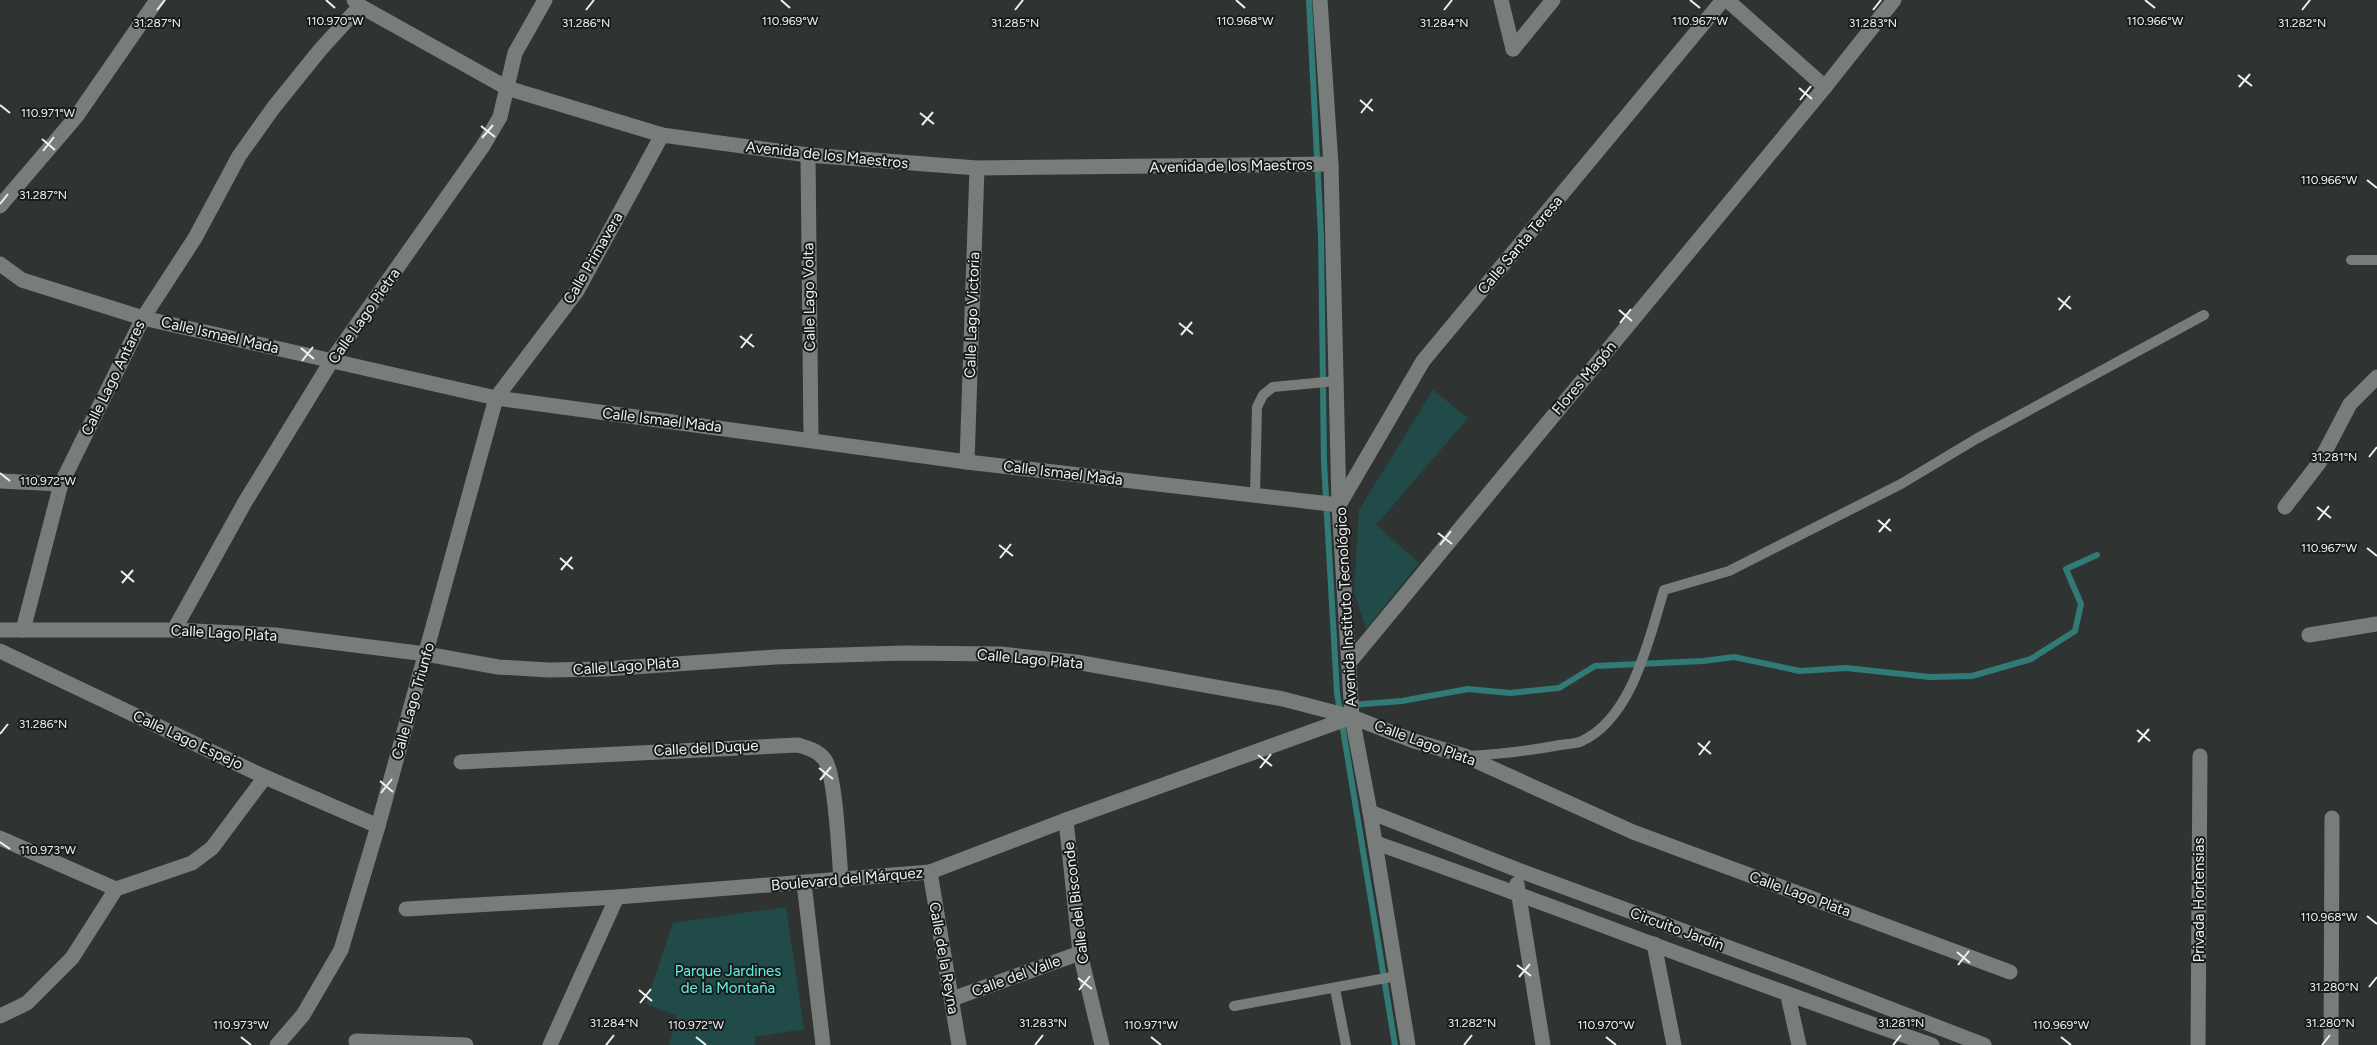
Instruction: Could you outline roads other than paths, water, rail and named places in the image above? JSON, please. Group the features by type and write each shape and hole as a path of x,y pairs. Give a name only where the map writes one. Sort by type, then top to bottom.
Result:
{"street":[{"path":"0,206 76,117 157,0"},
{"name":"Calle Lago Pietra","path":"174,630 245,502 332,360 483,146 500,117 515,52 545,0"},
{"name":"Avenida Instituto Tecnológico","path":"1320,0 1331,164 1339,505 1352,717 1376,842 1408,1045"},
{"path":"1501,0 1512,49 1553,0"},
{"name":"Calle Santa Teresa","path":"1339,505 1424,361 1723,0"},
{"path":"1727,0 1825,87"},
{"name":"Flores Magón","path":"1349,663 1825,87 1894,0"},
{"name":"Avenida de los Maestros","path":"357,3 507,88 662,135 808,155 977,168 1331,164"},
{"name":"Calle Lago Antares","path":"24,630 61,484 143,318 195,238 238,156 357,3"},
{"name":"Calle Primavera","path":"496,398 577,291 662,135"},
{"name":"Calle Lago Volta","path":"808,155 811,439"},
{"name":"Calle Lago Victoria","path":"967,462 977,168"},
{"name":"Calle Ismael Mada","path":"0,264 22,280 143,318 496,398 811,439 967,462 1339,505"},
{"path":"2285,507 2319,463 2350,404 2377,377"},
{"name":"Calle Lago Triunfo","path":"276,1045 303,1015 341,950 378,826 496,398"},
{"path":"0,481 61,484"},
{"path":"2309,635 2377,624"},
{"name":"Calle Lago Plata","path":"0,630 174,630 275,635 426,654 498,667 549,670 605,669 775,657 904,653 1000,654 1076,662 1283,698 1352,717 1414,741 1465,756 1633,832 2010,972"},
{"name":"Calle Lago Espejo","path":"0,651 265,777 378,826"},
{"name":"Boulevard del Márquez","path":"406,909 617,897 930,872 1066,820 1352,717"},
{"name":"Calle del Duque","path":"461,762 798,745 813,750 825,760 832,777 841,880"},
{"name":"Privada Hortensias","path":"2198,1045 2200,756"},
{"path":"0,1016 27,1003 72,958 116,889 192,863 212,848 265,777"},
{"name":"Circuito Jardín","path":"1370,812 1518,870 1795,972 1984,1045"},
{"path":"2331,1045 2332,818"},
{"name":"Calle del Bisconde","path":"1066,820 1080,953 1102,1045"},
{"path":"0,838 116,889"},
{"name":"Circuito Jardín","path":"1376,842 1516,892 1788,996 1932,1045"},
{"path":"1518,870 1516,892 1543,1045"},
{"name":"Calle de la Reyna","path":"930,872 959,1045"},
{"path":"804,883 823,1045"},
{"path":"550,1045 617,897"},
{"path":"1654,944 1674,1045"},
{"name":"Calle del Valle","path":"952,999 1080,953"},
{"path":"1788,996 1799,1045"},
{"path":"356,1041 466,1045"}],"lane":[{"path":"2352,260 2377,260"},
{"path":"1465,756 1502,754 1582,741 1608,722 1624,701 1643,656 1664,590 1729,571 1901,484 1976,440 2204,315"},
{"path":"1255,495 1257,407 1263,395 1273,387 1336,381"},
{"path":"1234,1006 1335,989 1397,976"},
{"path":"1335,989 1346,1045"}],"waterway":[{"path":"1309,0 1321,235 1324,462 1337,693 1395,1045"},
{"path":"1351,705 1402,701 1468,689 1510,693 1559,688 1595,666 1703,661 1734,657 1800,671 1846,668 1930,677 1972,676 2031,659 2075,631 2081,604 2066,569 2097,555"}],"park label":[{"name":"Parque Jardines de la Montaña","path":"728,980"}]}
